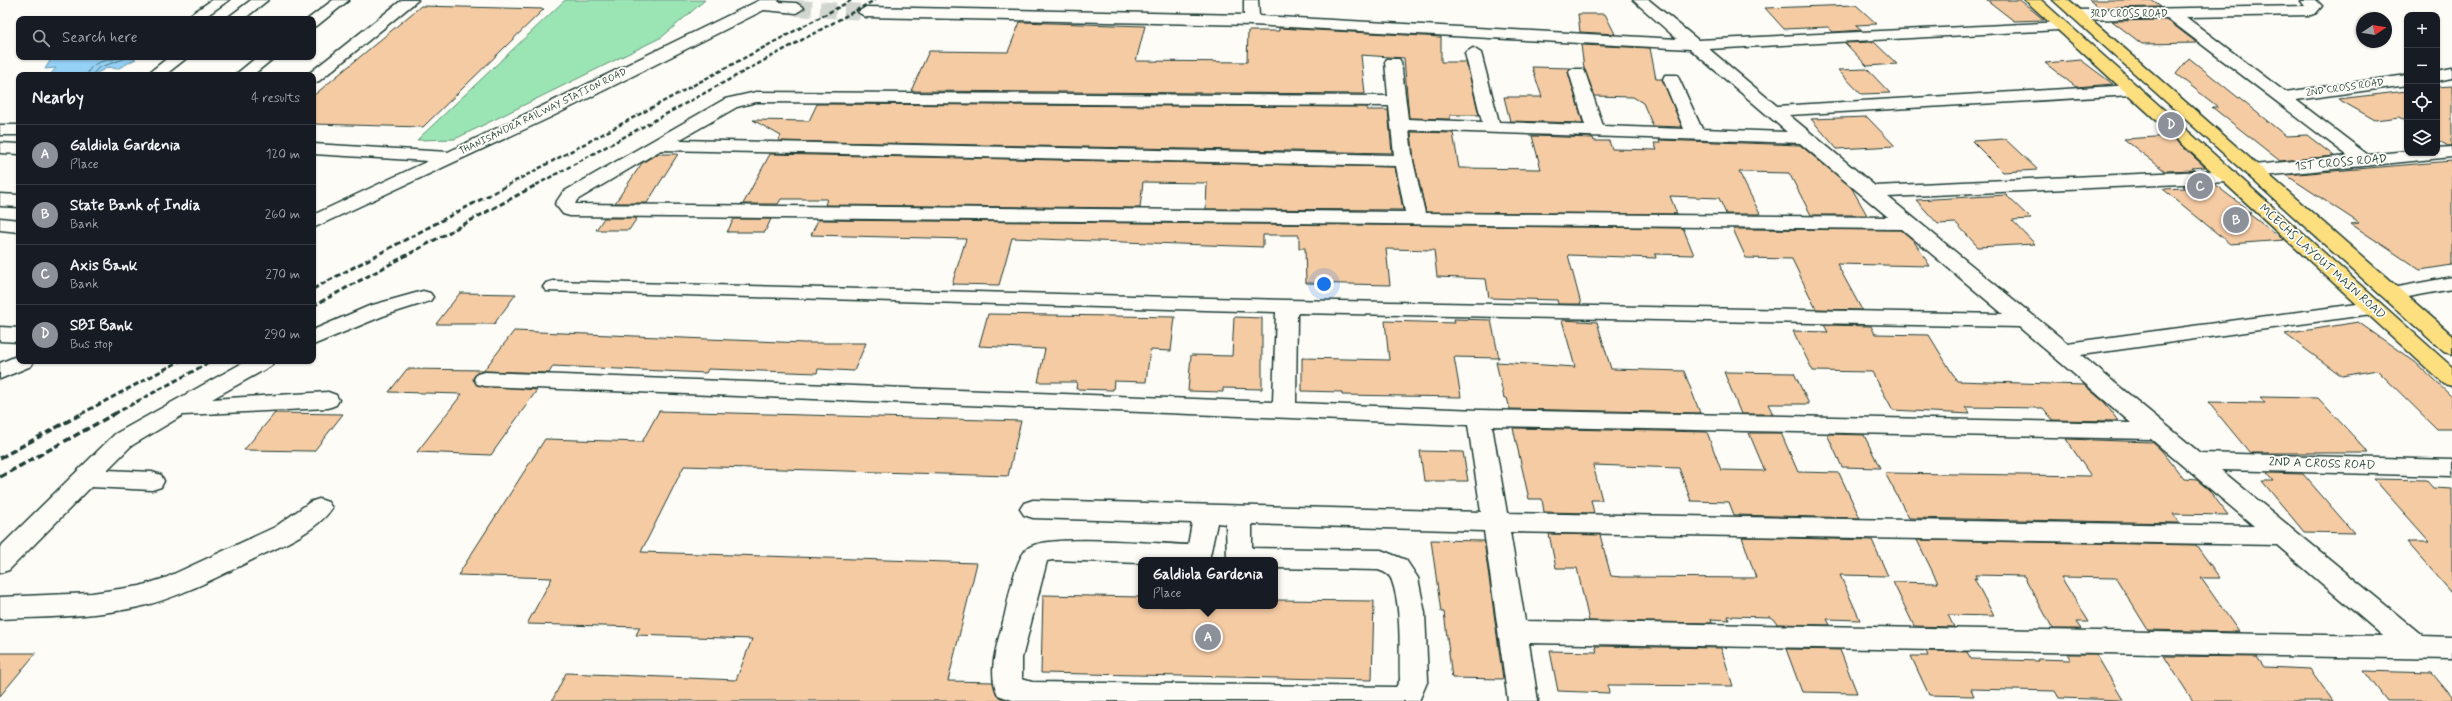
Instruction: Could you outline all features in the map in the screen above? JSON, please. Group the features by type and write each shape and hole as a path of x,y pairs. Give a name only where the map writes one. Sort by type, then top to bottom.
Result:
{"main road":[{"name":"MCECHS LAYOUT MAIN ROAD","path":"2032,0 2452,379"},
{"name":"MCECHS LAYOUT MAIN ROAD","path":"2060,0 2452,347"}],"street":[{"path":"194,16 191,14 211,0"},
{"path":"200,16 222,0"},
{"path":"238,16 261,0"},
{"path":"316,20 342,0"},
{"path":"316,76 411,0"},
{"path":"925,14 943,0"},
{"path":"1251,0 1252,20"},
{"path":"1640,0 2415,646"},
{"name":"3RD CROSS ROAD","path":"2077,15 2311,10 2314,6 2307,0"},
{"path":"767,3 796,8"},
{"name":"THANISANDRA RAILWAY STATION ROAD","path":"316,221 545,113 767,3"},
{"path":"866,12 1252,20 1695,46 2058,25"},
{"path":"2172,14 2365,162"},
{"path":"1473,52 1492,127"},
{"path":"158,72 176,60"},
{"path":"247,72 262,60"},
{"path":"1393,62 1404,161 1416,217"},
{"path":"1578,72 1596,131"},
{"path":"2440,75 2452,73"},
{"path":"1671,79 1694,134"},
{"name":"2ND CROSS ROAD","path":"2282,97 2404,80"},
{"path":"1773,111 2132,90"},
{"path":"1397,101 756,97 731,103 570,196 566,204 570,210 1416,217 1907,223"},
{"path":"1400,124 1806,138"},
{"path":"0,130 16,130"},
{"path":"658,145 1404,161"},
{"path":"0,148 16,149"},
{"path":"316,149 449,157"},
{"name":"1ST CROSS ROAD","path":"2253,171 2365,162 2452,152"},
{"path":"1870,192 2228,176"},
{"path":"0,200 16,201"},
{"path":"0,224 16,226"},
{"path":"2392,294 2452,283"},
{"path":"553,287 1288,306 2024,321"},
{"path":"316,337 376,311 423,296"},
{"path":"1284,411 1288,306"},
{"path":"2061,351 2372,308"},
{"path":"0,334 16,336"},
{"path":"0,372 17,364"},
{"path":"0,563 122,440 258,364"},
{"path":"485,379 1479,418 2156,431"},
{"path":"178,408 328,400"},
{"path":"1479,418 1523,701"},
{"name":"2ND A CROSS ROAD","path":"2193,461 2452,468"},
{"path":"84,478 152,481"},
{"path":"0,608 92,604 140,596 174,585 284,534 319,508"},
{"path":"1034,509 1494,522 2283,536"},
{"path":"1206,514 1199,555 1053,550 1038,554 1032,561 1008,658 1008,687 1032,694 1405,699 1414,680 1411,613 1405,578 1396,567 1381,560 1278,559"},
{"path":"1239,515 1239,557"},
{"path":"1513,632 2415,646 2452,648"}],"green space":[{"path":"565,0 705,0 662,37 455,139 417,140"}],"water":[{"path":"50,60 134,60 117,69 109,67 99,72 53,72 56,68 45,69"}],"building":[{"path":"1987,0 2020,0 2044,20 2014,21"},
{"path":"2089,0 2151,0 2161,7 2100,8"},
{"path":"1856,5 1877,24 1856,25 1862,30 1833,32 1828,27 1784,29 1765,8"},
{"path":"421,6 544,9 423,127 316,124 316,94"},
{"path":"1578,14 1605,14 1615,34 1580,32"},
{"path":"2167,20 2197,43 2142,44 2112,21"},
{"path":"1020,22 1145,26 1136,61 1247,62 1248,31 1279,31 1279,28 1441,37 1441,62 1466,62 1479,115 1450,115 1450,119 1409,118 1404,58 1361,55 1365,94 911,91 929,51 1008,52"},
{"path":"1874,42 1897,64 1867,66 1845,43"},
{"path":"1581,45 1650,48 1656,79 1662,79 1682,127 1653,126 1643,103 1633,97 1595,96 1584,68"},
{"path":"2189,58 2286,136 2307,135 2334,156 2280,161 2212,107 2218,107 2176,74"},
{"path":"2081,60 2113,84 2076,87 2045,63"},
{"path":"1532,67 1570,68 1568,72 1583,123 1510,121 1504,97 1542,97"},
{"path":"1867,69 1890,93 1861,94 1838,70"},
{"path":"2452,86 2452,146 2449,146 2440,141 2440,87"},
{"path":"2404,91 2404,120 2399,117 2375,120 2338,99"},
{"path":"817,104 1367,107 1367,110 1388,110 1392,153 778,141 781,136 753,120 809,121"},
{"path":"1867,117 1895,146 1837,149 1811,119"},
{"path":"1411,132 1453,133 1459,168 1541,169 1532,136 1593,138 1594,141 1609,141 1612,149 1657,150 1654,143 1660,143 1659,140 1800,145 1851,187 1867,215 1811,215 1789,173 1743,172 1739,172 1760,214 1726,214 1719,198 1670,196 1677,214 1426,212 1414,161"},
{"path":"2171,136 2205,167 2192,168 2195,170 2165,171 2124,139"},
{"path":"2005,139 2038,170 2003,172 1972,141"},
{"path":"657,154 678,154 647,203 615,203 642,163"},
{"path":"770,154 1395,167 1403,210 1206,209 1207,183 1143,182 1140,208 825,205 827,199 781,199 778,204 743,204"},
{"path":"2452,161 2452,265 2420,270 2351,224 2359,223 2286,175"},
{"path":"2214,184 2252,213 2249,214 2284,240 2230,244 2163,189 2186,188 2183,186"},
{"path":"2006,195 2031,219 2012,220 2035,244 1978,247 1956,223 1938,224 1916,200"},
{"path":"604,218 637,218 629,230 596,230"},
{"path":"734,219 771,219 765,232 727,232"},
{"path":"818,220 1683,228 1694,255 1655,254 1656,258 1568,255 1581,304 1558,304 1557,300 1489,298 1486,279 1437,277 1434,250 1386,249 1390,285 1306,283 1305,248 1299,248 1299,235 1263,235 1263,247 1012,238 999,285 952,284 966,239 811,235"},
{"path":"1733,229 1901,230 1913,240 1930,266 1837,264 1862,310 1816,309 1792,259 1746,258"},
{"path":"460,293 516,294 494,324 436,324"},
{"path":"988,314 1175,317 1171,351 1150,350 1146,382 1114,381 1113,390 1076,389 1077,382 1038,382 1045,349 979,346"},
{"path":"1234,317 1262,318 1262,389 1223,388 1223,392 1188,391 1191,355 1232,356"},
{"path":"1454,319 1491,320 1499,358 1454,357 1461,397 1342,395 1342,392 1302,391 1302,358 1389,360 1385,321 1455,323"},
{"path":"1562,320 1597,322 1611,369 1684,371 1700,413 1510,409 1507,398 1504,398 1496,362 1575,367"},
{"path":"2358,322 2415,362 2452,397 2452,429 2437,429 2377,370 2342,376 2285,334"},
{"path":"1824,325 1871,326 1875,334 1929,335 1957,381 2084,385 2105,403 2118,421 2053,420 2043,408 1965,407 1970,414 1893,410 1872,372 1813,371 1793,331 1828,332"},
{"path":"514,331 804,343 866,343 854,371 818,369 817,373 708,369 706,373 553,366 549,373 485,371 477,373 473,378 477,385 537,390 491,455 417,452 462,394 389,392 407,369 484,370"},
{"path":"1724,372 1794,373 1809,404 1768,404 1773,414 1741,414"},
{"path":"2260,397 2318,398 2369,453 2250,453 2208,402 2265,403"},
{"path":"659,411 1021,421 1008,476 684,466 641,552 977,563 948,681 993,682 997,696 1007,701 552,701 566,673 736,680 752,639 636,635 640,627 527,624 552,578 458,575 545,439 642,442"},
{"path":"275,413 343,414 314,451 244,450"},
{"path":"1513,428 1707,432 1721,470 1765,471 1749,433 1781,433 1798,472 1839,473 1860,518 1734,515 1729,502 1691,501 1679,468 1593,465 1602,500 1591,500 1594,513 1544,512 1542,499 1529,499"},
{"path":"1827,434 1864,435 1880,468 1842,467"},
{"path":"2066,439 2152,442 2162,451 2184,479 2197,480 2209,490 2228,515 2173,514 2180,523 1909,518 1885,473 2091,476"},
{"path":"1420,451 1463,452 1468,481 1424,481"},
{"path":"2267,473 2303,474 2354,533 2304,532 2262,481 2274,481"},
{"path":"2374,479 2426,480 2433,488 2452,489 2452,593 2407,542 2430,542"},
{"path":"1549,534 1600,535 1611,576 1756,578 1742,537 1872,540 1888,576 1840,575 1860,620 1827,619 1830,625 1777,624 1771,617 1728,616 1729,620 1711,619 1712,623 1589,621 1577,568 1556,568"},
{"path":"1431,540 1484,541 1503,679 1452,678 1444,612 1441,612"},
{"path":"1917,540 2196,545 2220,578 2201,578 2239,632 2148,630 2116,578 2061,577 2089,622 2077,622 2082,629 2053,629 2024,576 1975,575 1977,579 1974,578 1994,616 1948,615 1954,627 1914,626 1893,582 1938,583"},
{"path":"1043,595 1138,597 1138,609 1278,609 1278,600 1374,601 1372,680 1041,673"},
{"path":"1595,646 1721,648 1733,686 1608,685 1609,693 1558,691 1550,651 1597,652"},
{"path":"1786,649 1840,650 1857,693 1802,692"},
{"path":"1926,651 1967,652 1971,659 2039,661 2038,659 2071,660 2067,654 2096,654 2123,700 2059,698 2055,691 1971,689 1974,696 1929,695 1911,656 1928,656"},
{"path":"0,653 36,653 0,696"},
{"path":"2164,656 2257,657 2264,667 2310,669 2333,701 2193,701"},
{"path":"2364,671 2432,673 2452,697 2452,701 2387,701"}],"tunnel":[{"path":"796,8 866,12"}],"railway":[{"path":"508,185 852,0"},
{"path":"536,185 875,0"},
{"path":"316,287 510,184"},
{"path":"316,304 538,184"},
{"path":"81,414 174,364"},
{"path":"114,414 206,364"},
{"path":"0,458 83,413"},
{"path":"0,477 116,413"}],"place":[{"name":"SBI Bank","path":"2171,125"},
{"name":"Axis Bank","path":"2200,186"},
{"name":"State Bank of India","path":"2236,220"},
{"name":"Galdiola Gardenia","path":"1208,637"}]}
